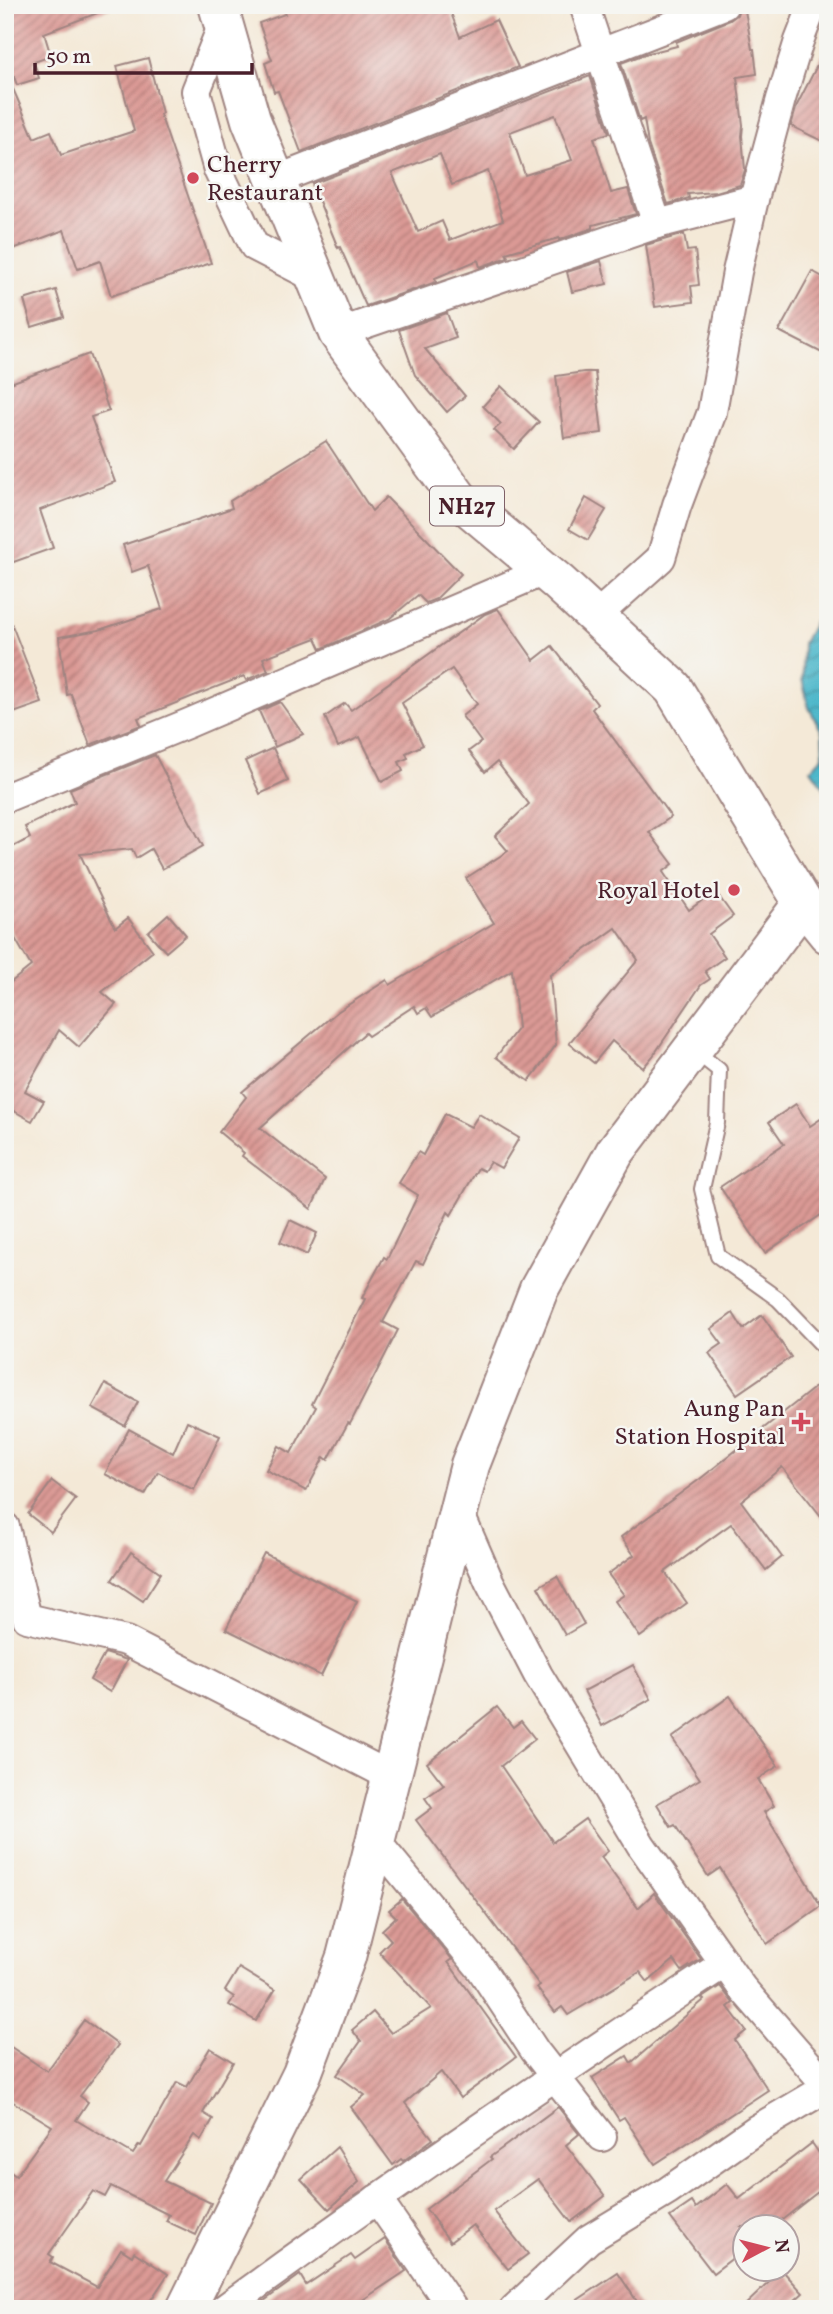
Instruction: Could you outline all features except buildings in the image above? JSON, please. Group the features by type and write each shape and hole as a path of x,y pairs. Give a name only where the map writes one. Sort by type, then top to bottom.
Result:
{"main road":[{"name":"NH27","path":"220,15 251,120 338,332 458,499 544,571 673,688 803,903 828,934"},
{"path":"199,2306 302,2074 345,1957 470,1465 540,1289 615,1152 803,903"}],"street":[{"path":"584,5 657,224"},
{"path":"275,180 724,5"},
{"path":"595,617 660,558 712,412 737,272 754,199 784,88 813,5"},
{"path":"220,15 196,91 218,170 254,246 316,278"},
{"path":"338,332 657,224 754,199"},
{"path":"5,798 544,571"},
{"path":"458,1510 489,1581 538,1675 641,1845 742,1988 828,2087 757,2129 668,2191 589,2239 514,2309"},
{"path":"5,1527 27,1618 126,1641 390,1776"},
{"path":"374,1839 481,1969 554,2076 602,2137"},
{"path":"199,2306 377,2199 554,2076 725,1963"},
{"path":"377,2199 453,2309"}],"lane":[{"path":"694,1050 719,1070 717,1123 702,1189 718,1256 778,1299 828,1351"}],"water":[{"path":"828,608 828,793 811,769 823,756 822,732 809,708 802,679 803,643 819,613"}],"place":[{"name":"Cherry Restaurant","path":"193,178"},
{"name":"Royal Hotel","path":"734,890"},
{"name":"Aung Pan Station Hospital","path":"801,1422"}]}
